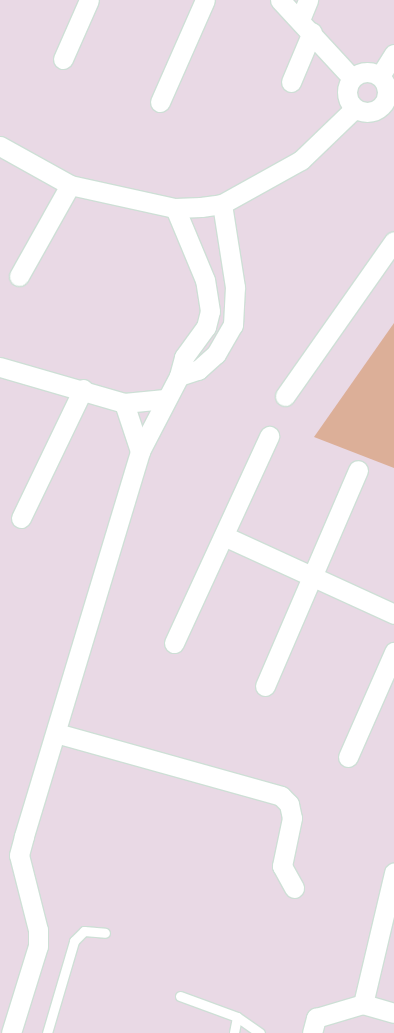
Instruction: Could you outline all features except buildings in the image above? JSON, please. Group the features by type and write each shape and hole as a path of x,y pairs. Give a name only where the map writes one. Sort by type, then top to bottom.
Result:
{"street":[{"path":"63,59 89,0"},
{"path":"160,102 205,0"},
{"path":"280,0 352,78"},
{"path":"291,82 306,26 308,0"},
{"path":"380,76 394,54"},
{"path":"365,72 380,76 387,91 388,113 368,113 354,109 346,94 352,78 365,72"},
{"path":"0,146 70,185 175,208 222,204 301,160 354,109"},
{"path":"19,276 70,185"},
{"path":"179,376 198,370 216,354 233,325 236,308 234,278 222,204"},
{"path":"11,1033 38,946 38,930 19,854 140,450 165,399 179,376 184,357 206,327 210,311 205,280 175,208"},
{"path":"285,396 394,241"},
{"path":"0,367 82,389 124,403 165,399"},
{"path":"21,518 82,389"},
{"path":"124,403 140,450"},
{"path":"174,643 269,436"},
{"path":"265,686 358,470"},
{"path":"224,536 394,614"},
{"path":"348,757 394,652"},
{"path":"56,733 280,796 289,804 292,818 282,866 294,888"},
{"path":"363,1004 394,874"},
{"path":"312,1033 316,1018 363,1004 394,1013"}],"lane":[{"path":"47,1033 74,941 84,932 105,933"},
{"path":"180,996 237,1016 260,1033"},
{"path":"234,1033 237,1016"}],"shaded area":[{"path":"394,323 394,468 314,437"}]}
